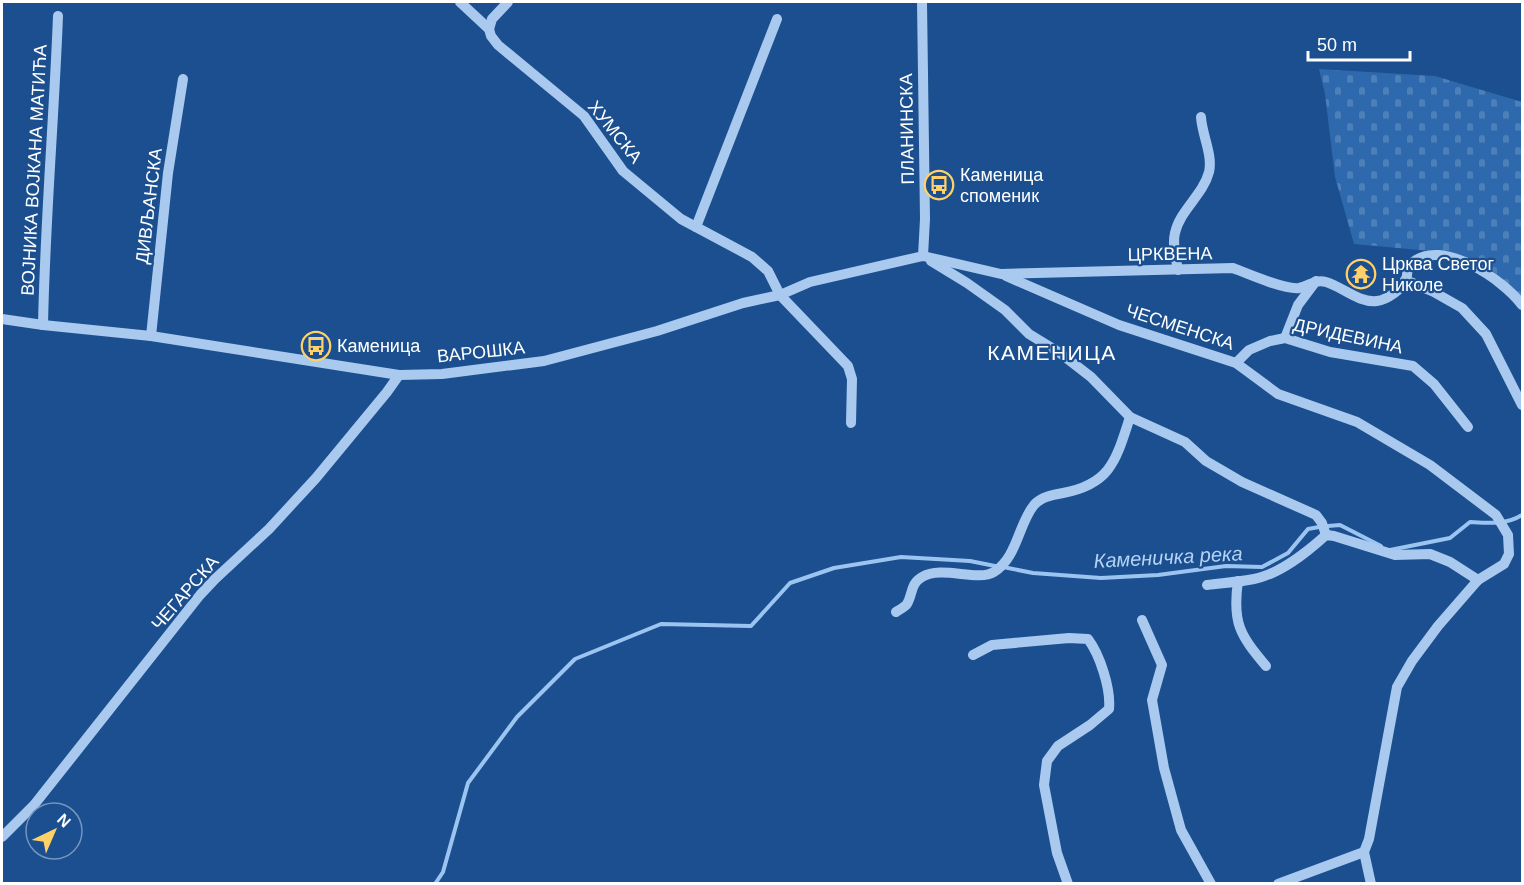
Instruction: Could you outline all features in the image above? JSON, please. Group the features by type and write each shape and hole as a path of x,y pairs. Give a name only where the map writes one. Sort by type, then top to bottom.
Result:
{"street":[{"name":"ХУМСКА","path":"460,2 489,28 491,36 498,45 584,116 622,171 681,219 752,257 768,271 780,295 848,366 852,379 851,423"},
{"path":"489,28 492,19 508,2"},
{"name":"ПЛАНИНСКА","path":"922,2 925,219 923,256"},
{"name":"ВОЈНИКА ВОЈКАНА МАТИЋА","path":"43,326 45,234 52,162 58,16"},
{"path":"696,227 777,19"},
{"name":"ДИВЉАНСКА","path":"151,336 168,173 183,79"},
{"path":"1178,270 1174,244 1175,232 1210,170 1201,117"},
{"name":"ЦРКВЕНА","path":"780,295 810,282 923,256 1001,274 1233,268 1267,281 1298,288 1316,281 1324,282 1363,300 1378,301 1393,294 1405,280 1408,267 1414,261 1435,255 1464,260 1493,275 1516,296 1522,305"},
{"path":"923,256 1005,310 1029,334 1060,353 1091,377 1130,417 1185,442 1206,461 1242,482 1316,515 1326,535"},
{"name":"ЧЕСМЕНСКА","path":"1001,274 1119,324 1236,363 1278,394 1357,422 1430,465 1496,515 1508,535 1509,554 1504,564 1478,580"},
{"path":"1405,280 1432,291 1462,308 1486,334 1522,405"},
{"path":"1285,338 1298,305 1316,281"},
{"name":"ВАРОШКА","path":"2,319 43,326 151,336 399,375 442,374 544,362 657,331 743,303 780,295"},
{"name":"ДРИДЕВИНА","path":"1236,363 1250,350 1270,341 1285,338 1330,352 1413,366 1434,384 1468,427"},
{"name":"ЧЕГАРСКА","path":"2,837 34,805 200,595 269,529 316,478 399,375"},
{"path":"896,612 906,605 912,586 922,577 936,572 993,573 1009,556 1035,504 1043,498 1080,490 1103,478 1118,456 1130,417"},
{"path":"1207,585 1256,579 1281,568 1310,549 1326,535 1395,555 1430,554 1450,562 1478,580 1438,626 1397,687 1365,852 1371,884"},
{"path":"1238,581 1235,605 1239,624 1245,641 1266,666"},
{"path":"1142,620 1162,665 1152,700 1164,768 1181,830 1211,884"},
{"path":"973,655 992,645 1069,638 1088,639 1095,649 1110,698 1109,709 1058,746 1047,761 1044,785 1057,853 1068,884"},
{"path":"1278,884 1365,852"}],"green space":[{"path":"1319,69 1435,76 1522,102 1522,302 1486,264 1441,252 1354,244 1335,177 1325,94"}],"waterway":[{"name":"Каменичка река","path":"1390,550 1450,538 1470,522 1503,522 1522,515"},
{"name":"Каменичка река","path":"1328,526 1340,525 1381,546"},
{"name":"Каменичка река","path":"1003,567 1033,573 1101,578 1158,575 1226,566 1262,567 1288,553 1308,529 1319,527"},
{"name":"Каменичка река","path":"435,884 443,872 468,783 517,717 575,659 661,624 751,626 790,583 834,568 901,557 970,561 995,566"}],"place":[{"name":"Каменица споменик","path":"939,185"},
{"name":"Црква Светог Николе","path":"1361,274"},
{"name":"Каменица","path":"316,346"}],"district":[{"name":"КАМЕНИЦА","path":"1052,352"}]}
